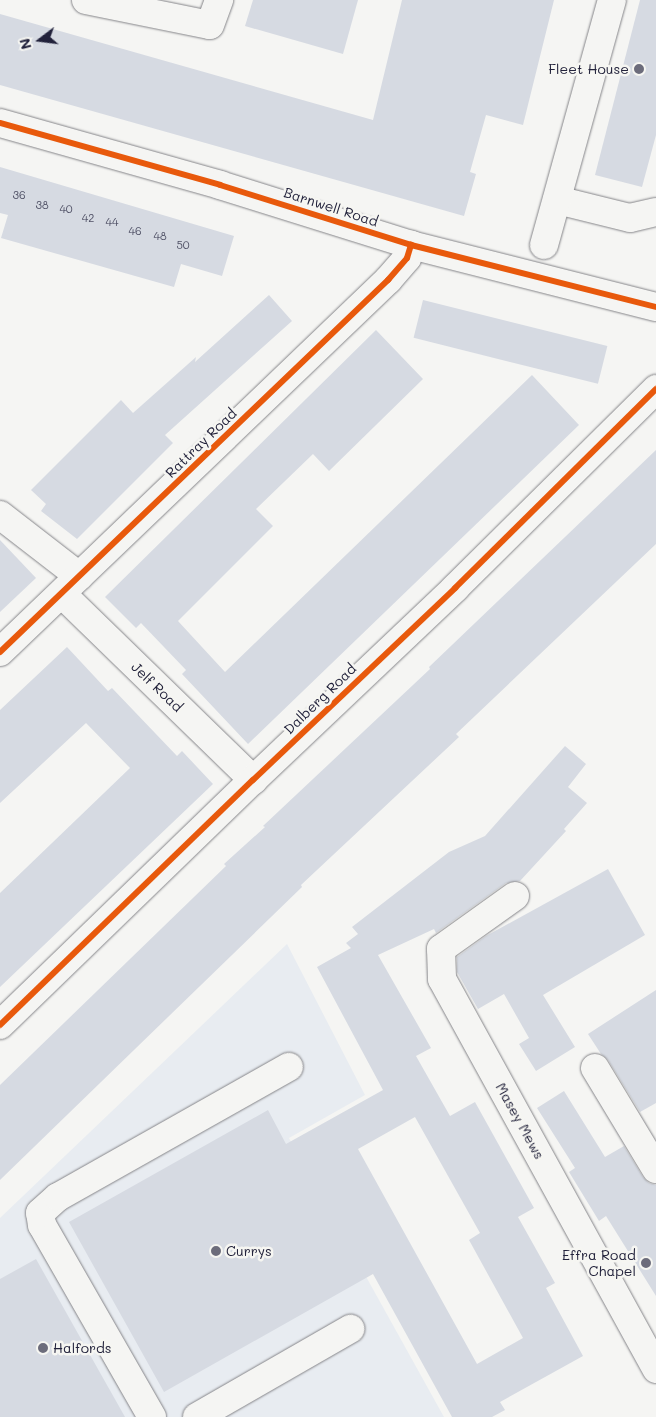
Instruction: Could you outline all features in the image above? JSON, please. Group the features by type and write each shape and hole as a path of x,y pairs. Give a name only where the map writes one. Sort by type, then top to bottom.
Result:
{"street":[{"path":"86,0 210,26 219,0"},
{"path":"544,246 612,0"},
{"name":"Barnwell Road","path":"0,123 220,185 411,245 656,307"},
{"path":"557,200 630,218 656,212"},
{"name":"Rattray Road","path":"0,652 388,280 407,258 411,245"},
{"name":"Dalberg Road","path":"0,1025 252,780 462,581 656,390"},
{"name":"Jelf Road","path":"0,515 70,585 252,780"},
{"name":"Masey Mews","path":"514,896 441,949 442,979 656,1369"},
{"path":"152,1417 42,1225 40,1213 58,1197 289,1067"},
{"path":"595,1068 656,1169"},
{"path":"197,1417 350,1329"}],"shaded area":[{"path":"287,944 365,1095 289,1138 444,1417 0,1417 0,1218"}],"building":[{"path":"253,0 358,0 343,54 245,26"},
{"path":"402,0 554,0 523,125 486,115 470,172 476,174 464,216 0,85 0,14 373,120"},
{"name":"Fleet House","path":"640,0 656,0 656,135 642,187 595,175"},
{"path":"0,167 234,236 222,276 181,264 174,287 1,238 8,215 0,213"},
{"path":"269,295 292,321 165,435 173,443 77,539 41,511 46,504 31,490 121,400 133,413 196,357 195,362"},
{"path":"423,300 607,346 598,384 414,338"},
{"path":"376,330 423,379 329,471 313,454 256,509 273,526 178,621 225,672 532,375 579,425 248,744 182,674 186,670 141,623 136,628 105,597"},
{"path":"656,450 656,544 456,734 459,737 301,885 302,887 0,1180 0,1085 226,866 224,864 265,827 263,826 430,669 429,667"},
{"path":"0,540 36,578 0,612"},
{"path":"67,647 108,691 112,688 177,756 182,751 213,784 0,987 0,893 130,768 86,723 0,803 0,710"},
{"path":"565,746 586,764 568,787 587,803 564,829 566,831 520,881 506,883 436,933 434,929 378,955 431,1048 416,1056 450,1116 475,1102 534,1208 518,1217 555,1283 546,1288 583,1356 500,1402 505,1410 492,1417 452,1417 373,1274 164,1392 69,1222 268,1110 286,1144 383,1090 317,967 351,948 346,943 358,934 352,927 449,852 485,836","holes":["415,1117 480,1233 469,1240 523,1338 477,1364 358,1149"]},
{"path":"608,869 645,935 543,995 575,1047 536,1071 519,1044 529,1038 504,994 478,1009 457,972 457,957 486,936"},
{"path":"656,990 656,1103 640,1112 608,1060 601,1054 588,1034"},
{"path":"564,1091 605,1157 624,1146 643,1177 649,1183 656,1185 656,1296 606,1216 599,1221 569,1172 575,1168 537,1108"},
{"name":"Halfords","path":"36,1259 125,1417 0,1417 0,1279"}],"cycle path":[{"path":"0,123 220,185 411,245 656,307"},
{"path":"0,652 388,280 407,258 411,245"},
{"path":"0,1025 455,588 656,389"}],"place":[{"name":"Fleet House","path":"639,69"},
{"name":"Currys","path":"216,1251"},
{"name":"Effra Road Chapel","path":"646,1263"},
{"name":"Halfords","path":"43,1348"}]}
